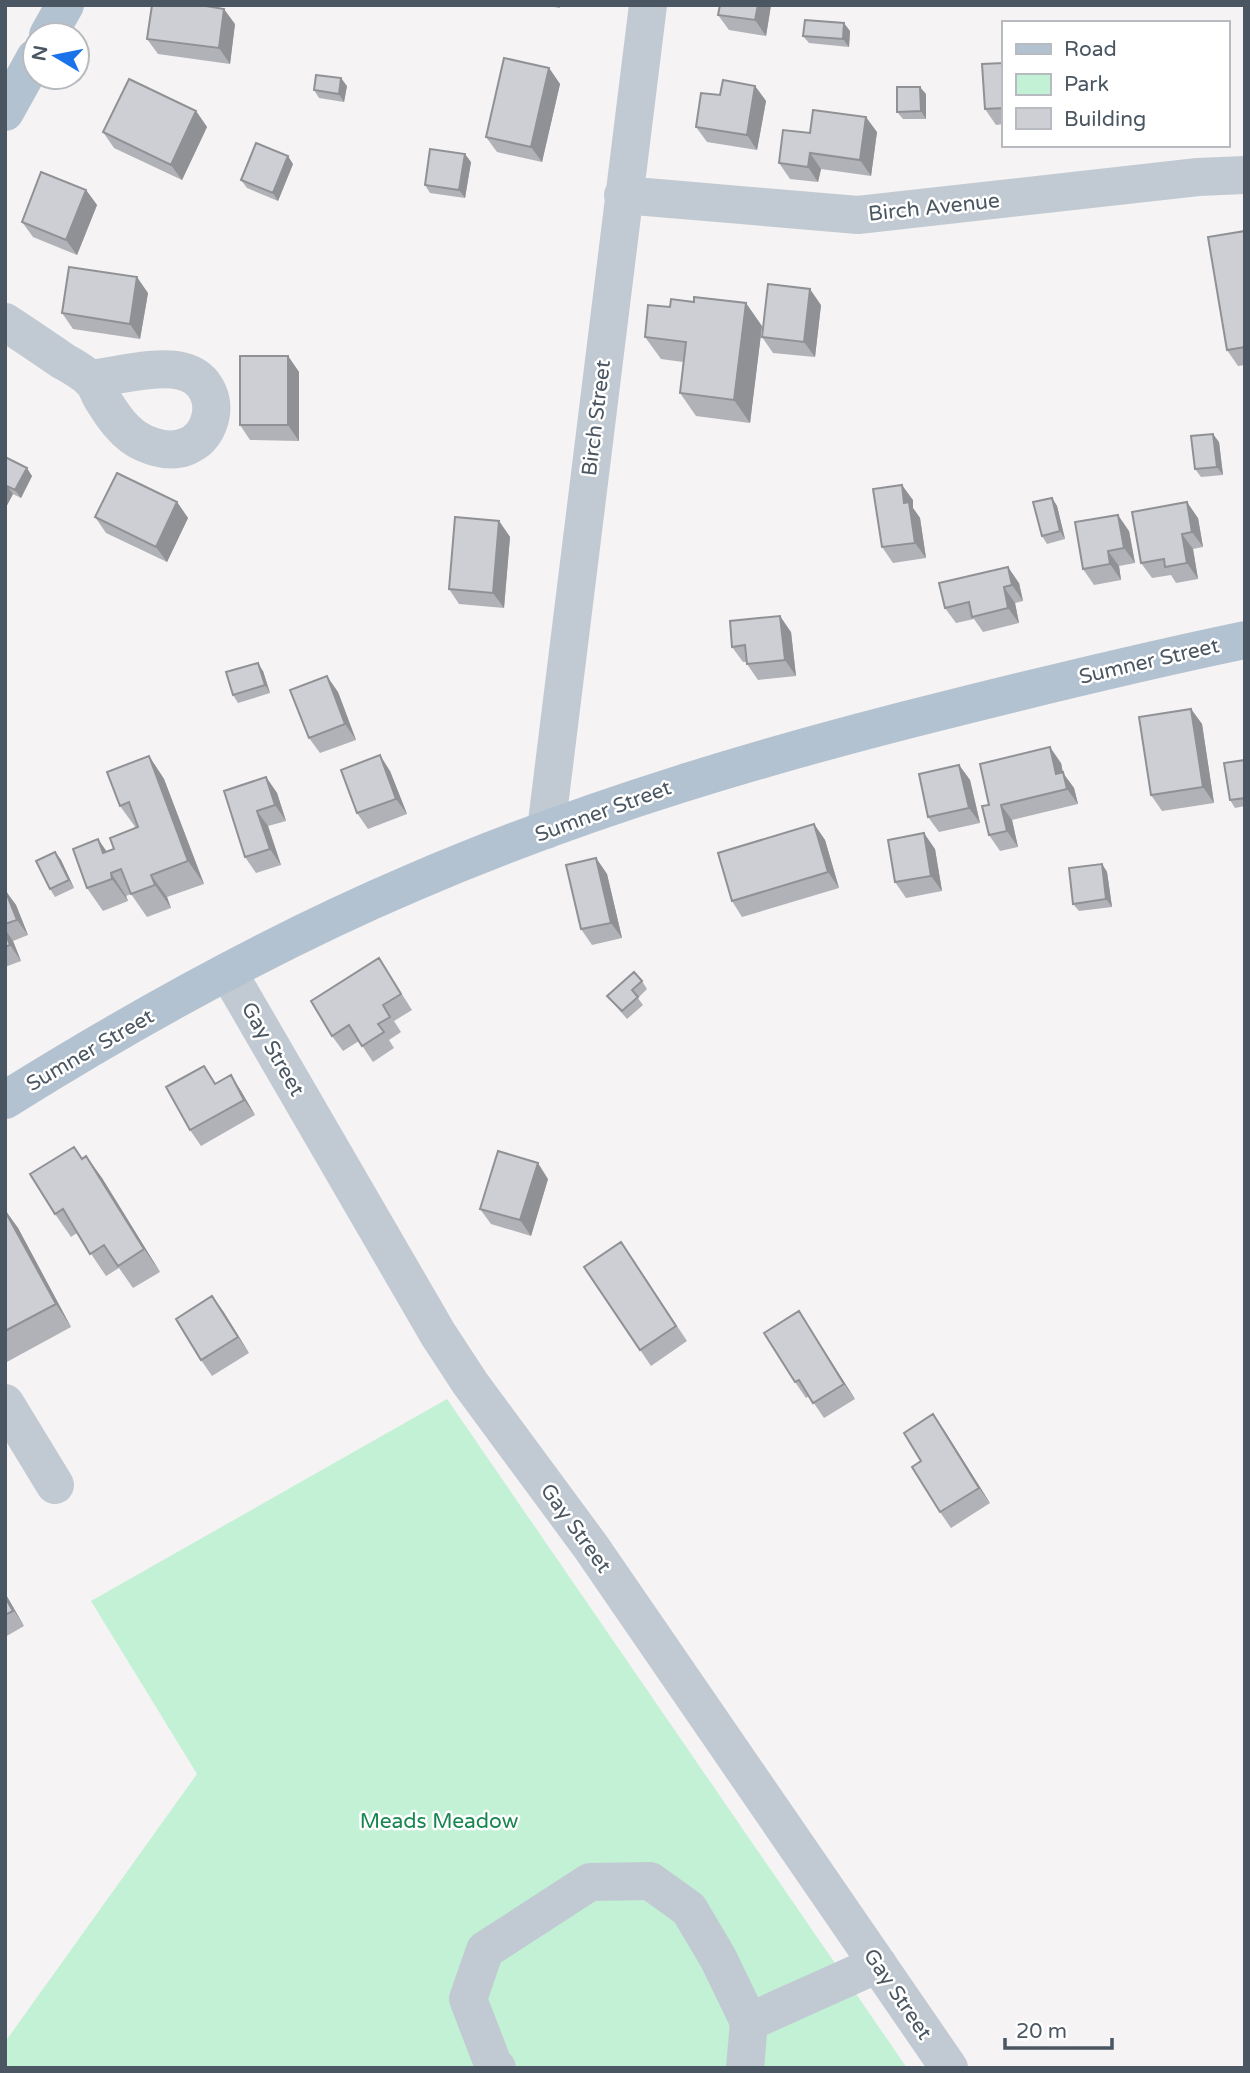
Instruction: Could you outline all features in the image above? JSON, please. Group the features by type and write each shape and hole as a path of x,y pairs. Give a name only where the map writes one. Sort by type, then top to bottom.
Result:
{"main road":[{"path":"56,21 65,5"},
{"path":"5,111 21,83"},
{"name":"Sumner Street","path":"5,1100 87,1049 228,972 410,884 546,830 644,795 776,755 1059,682 1245,640"}],"street":[{"name":"Birch Street","path":"546,830 648,5"},
{"name":"Birch Avenue","path":"623,195 858,215 1245,174"},
{"path":"5,322 91,379"},
{"name":"Gay Street","path":"228,972 438,1334 470,1383 591,1547 949,2068"},
{"path":"5,1403 55,1485"},
{"path":"497,2068 493,2064 468,1999 485,1950 590,1882 650,1881 689,1909 718,1958 749,2021 745,2068"},
{"path":"749,2021 878,1964"}],"green space":[{"name":"Meads Meadow","path":"447,1399 907,2068 5,2068 5,2042 197,1774 91,1601"}],"building":[{"path":"152,5 200,5 224,9 219,48 147,39"},
{"path":"720,5 758,5 755,20 718,15"},
{"path":"805,20 844,23 843,39 803,36"},
{"path":"504,58 549,68 531,147 486,137"},
{"path":"1002,63 1002,108 985,109 982,64"},
{"path":"316,75 341,78 339,94 314,90"},
{"path":"129,79 196,111 171,165 103,132"},
{"path":"723,80 755,86 747,135 696,127 701,93 720,95"},
{"path":"897,87 920,87 921,111 897,112"},
{"path":"813,110 866,117 860,160 810,153 808,167 779,163 783,130 810,133"},
{"path":"256,143 288,156 273,193 241,180"},
{"path":"430,149 465,154 459,190 425,185"},
{"path":"41,172 86,190 66,240 22,222"},
{"path":"1245,231 1245,347 1227,350 1208,237"},
{"path":"69,267 137,277 130,324 62,313"},
{"path":"768,284 810,289 804,342 762,337"},
{"path":"694,297 746,303 734,400 680,393 686,342 645,337 648,305 670,307 671,299 694,302"},
{"path":"240,356 288,356 288,425 240,425"},
{"path":"1213,434 1217,467 1195,469 1191,436"},
{"path":"5,457 27,468 15,490 7,486 5,490"},
{"path":"117,473 177,502 156,547 95,517"},
{"path":"902,485 904,503 909,502 915,543 882,547 873,489"},
{"path":"1052,498 1060,531 1042,536 1033,502"},
{"path":"1187,502 1192,532 1182,534 1187,563 1165,567 1164,559 1141,563 1132,512"},
{"path":"1118,515 1124,548 1108,551 1110,564 1083,569 1075,522"},
{"path":"455,517 499,521 493,593 449,589"},
{"path":"1008,567 1012,585 1004,587 1008,608 972,617 969,602 945,608 939,583"},
{"path":"780,616 785,660 747,664 745,645 732,647 730,621"},
{"path":"258,663 265,685 233,695 226,672"},
{"path":"327,676 345,724 309,738 290,690"},
{"path":"1191,709 1203,787 1151,795 1139,717"},
{"path":"1050,747 1056,774 1063,772 1067,789 1001,805 1007,831 989,835 982,806 989,805 980,764"},
{"path":"380,755 396,799 357,813 341,770"},
{"path":"149,756 188,861 151,875 155,885 131,894 121,869 111,873 112,879 87,888 73,849 98,839 103,853 114,849 110,838 138,827 129,802 120,806 107,772"},
{"path":"1245,760 1245,798 1230,800 1224,763"},
{"path":"959,765 969,808 928,817 919,774"},
{"path":"266,777 275,805 257,811 270,849 245,857 224,791"},
{"path":"814,824 828,872 732,901 718,853"},
{"path":"924,833 931,876 895,882 888,840"},
{"path":"55,852 69,880 50,889 36,861"},
{"path":"596,858 611,923 581,929 566,865"},
{"path":"1102,864 1106,899 1073,904 1069,868"},
{"path":"5,890 17,920 5,924"},
{"path":"5,932 10,945 5,947"},
{"path":"379,958 401,994 383,1005 390,1017 378,1024 384,1032 362,1046 349,1025 332,1036 311,1001"},
{"path":"634,972 642,981 632,990 638,997 622,1011 607,996"},
{"path":"204,1066 215,1084 231,1075 244,1100 190,1130 166,1087"},
{"path":"74,1147 82,1159 86,1156 144,1249 118,1266 104,1245 90,1254 63,1209 55,1214 30,1174"},
{"path":"498,1151 538,1163 520,1220 480,1209"},
{"path":"5,1211 56,1304 5,1331"},
{"path":"621,1242 676,1326 640,1350 584,1267"},
{"path":"212,1296 238,1337 201,1360 176,1319"},
{"path":"799,1311 844,1384 813,1403 799,1380 795,1382 764,1333"},
{"path":"933,1414 979,1488 940,1512 912,1467 921,1461 904,1433"},
{"path":"5,1597 13,1611 5,1615"}]}
